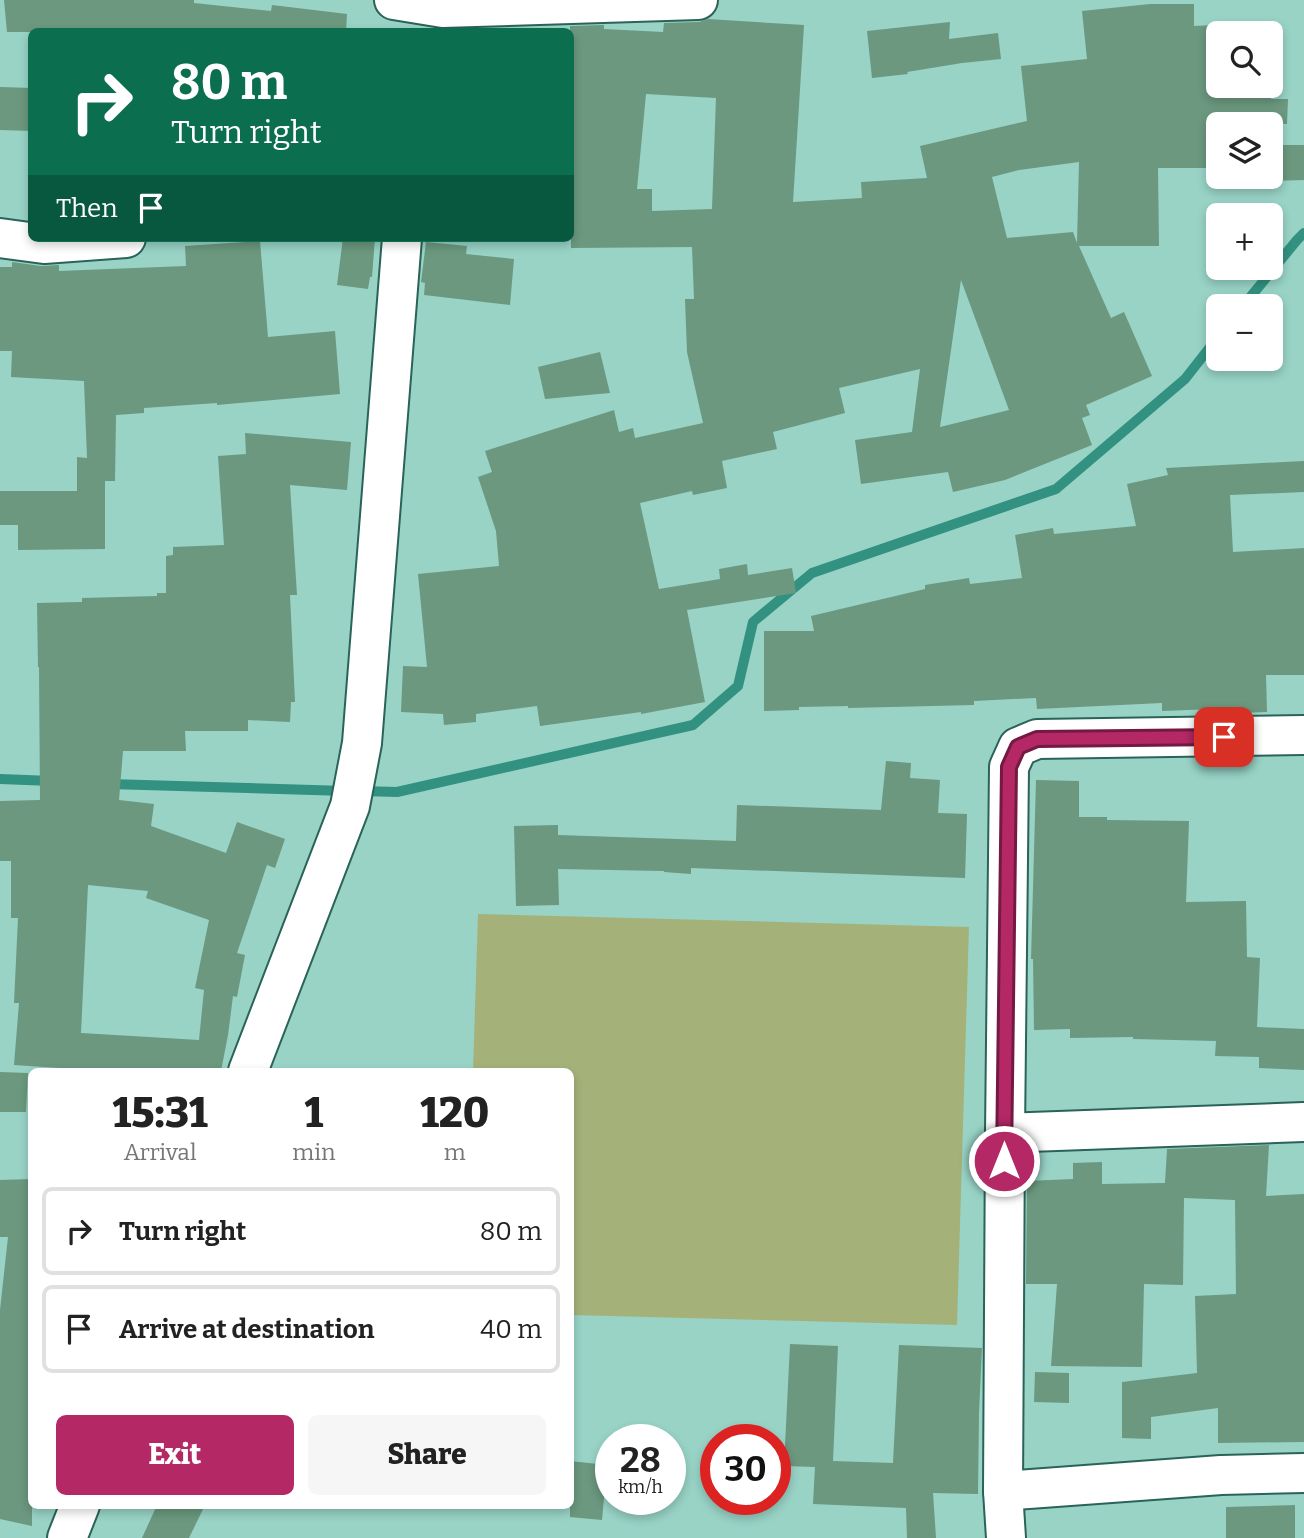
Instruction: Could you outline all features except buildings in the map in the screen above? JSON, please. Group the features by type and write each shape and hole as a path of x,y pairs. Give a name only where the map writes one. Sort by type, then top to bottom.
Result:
{"street":[{"path":"394,0 442,13 698,0"},
{"path":"0,238 28,242"},
{"path":"29,242 71,242"},
{"path":"249,1068 350,806 362,743 402,242"},
{"path":"1006,1538 1003,1491 1009,767 1018,747 1037,739 1304,735"},
{"path":"1005,1133 1304,1122"},
{"path":"1003,1491 1221,1475 1304,1473"},
{"path":"67,1538 78,1509"}],"green space":[{"path":"478,914 969,927 957,1325 574,1315 574,1068 473,1068"}],"waterway":[{"path":"1253,294 1304,233"},
{"path":"361,791 397,792 693,725 738,686 753,622 812,573 1056,489 1185,379 1206,352"},
{"path":"0,779 52,781"},
{"path":"109,784 346,791"}],"route":[{"path":"1004,1161 1009,767 1018,747 1037,739 1224,737"}]}
